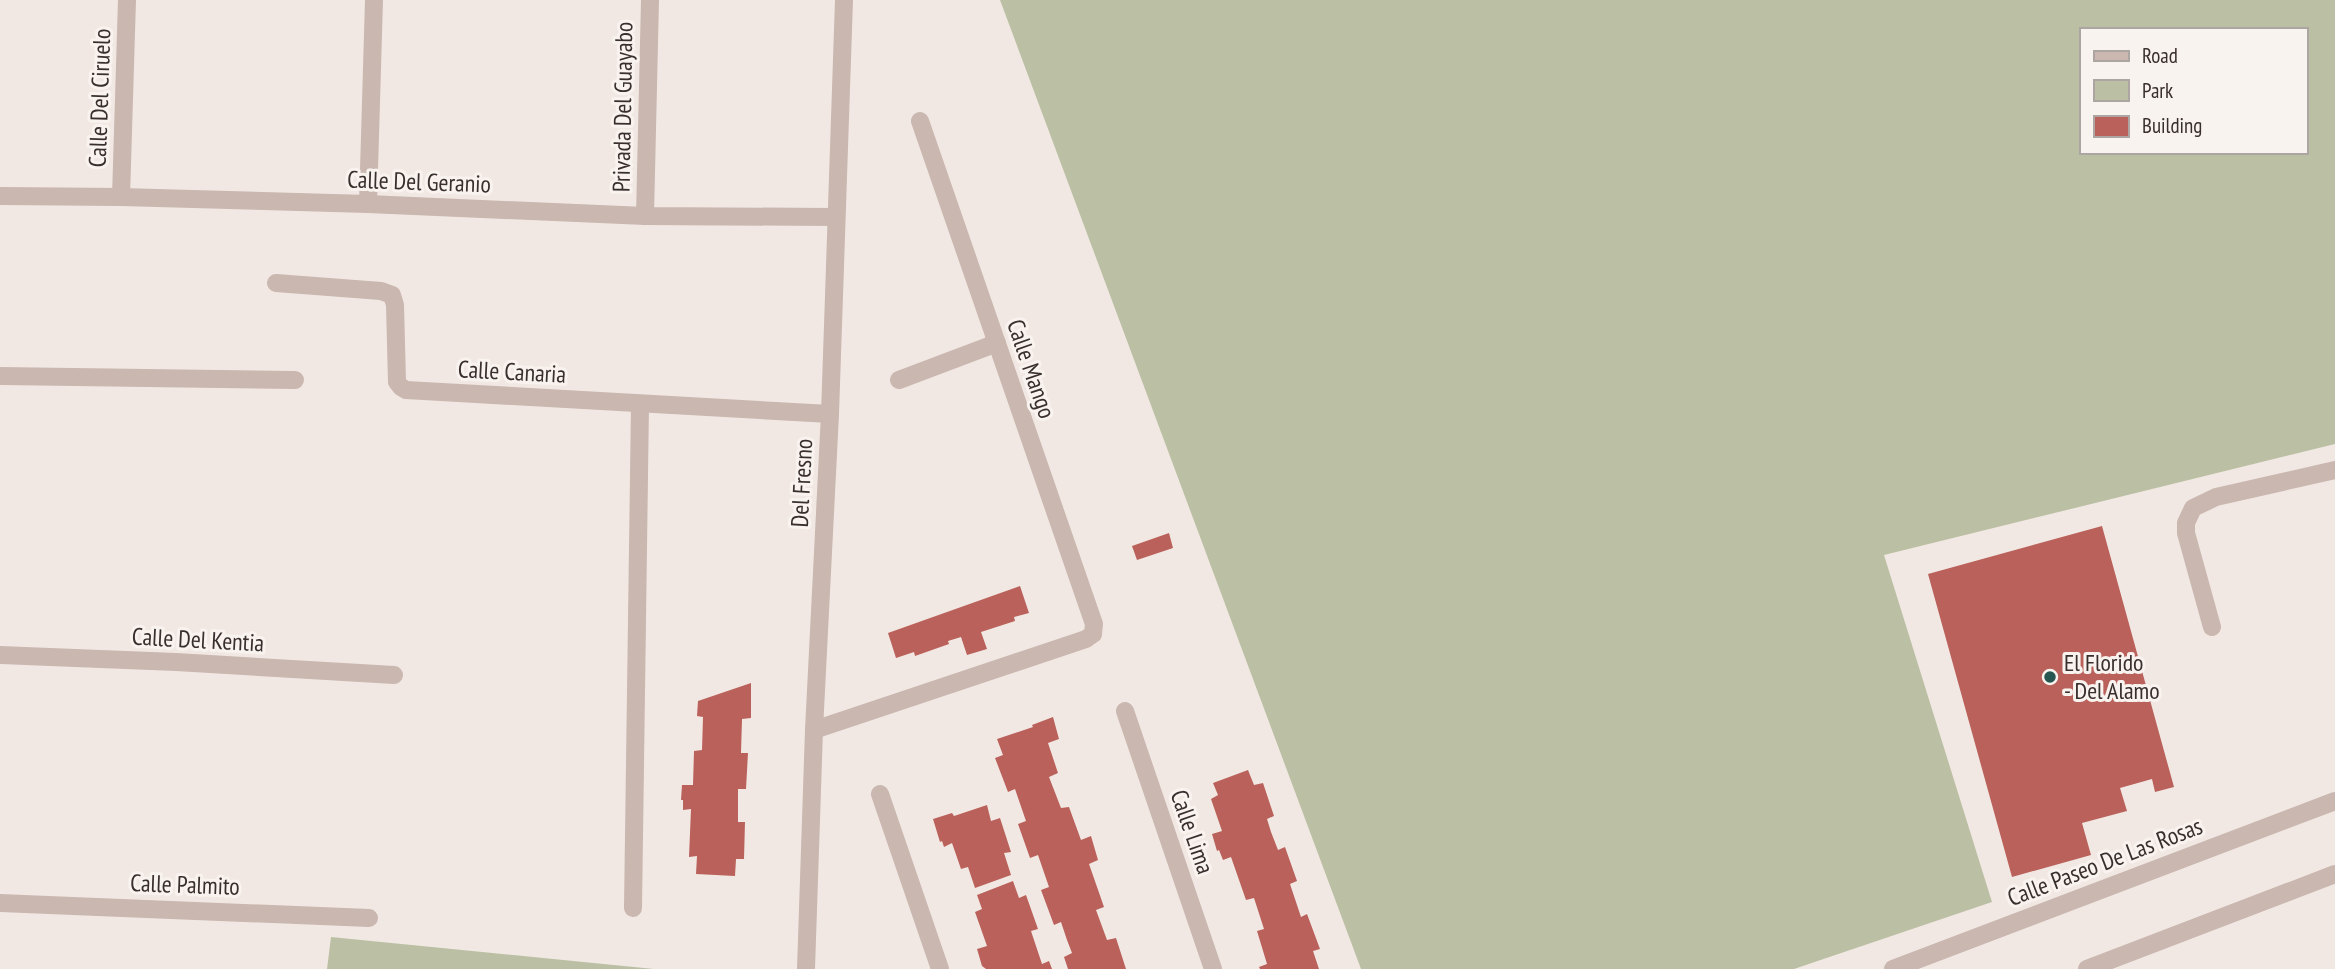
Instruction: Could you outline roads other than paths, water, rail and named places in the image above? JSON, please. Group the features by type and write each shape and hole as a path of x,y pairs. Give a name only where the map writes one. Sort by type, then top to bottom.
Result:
{"street":[{"name":"Calle Del Ciruelo","path":"121,197 127,0"},
{"path":"368,204 374,0"},
{"name":"Privada Del Guayabo","path":"645,216 650,0"},
{"name":"Del Fresno","path":"806,969 814,730 830,414 844,0"},
{"name":"Calle Mango","path":"814,730 1086,639 1093,634 1094,624 920,121"},
{"name":"Calle Del Geranio","path":"0,196 368,204 645,216 835,217"},
{"name":"Calle Canaria","path":"276,283 381,291 392,295 395,305 397,382 406,390 830,414"},
{"path":"899,380 997,343"},
{"path":"0,376 295,380"},
{"path":"633,908 640,404"},
{"path":"2211,626 2186,533 2186,523 2193,508 2216,497 2335,470"},
{"name":"Calle Del Kentia","path":"0,656 176,662 394,675"},
{"name":"Calle Lima","path":"1125,710 1213,969"},
{"path":"880,794 940,969"},
{"name":"Calle Paseo De Las Rosas","path":"1893,969 2335,801"},
{"path":"2087,969 2335,874"},
{"name":"Calle Palmito","path":"0,903 369,918"}],"place":[{"name":"El Florido - Del Alamo","path":"2050,677"}]}
